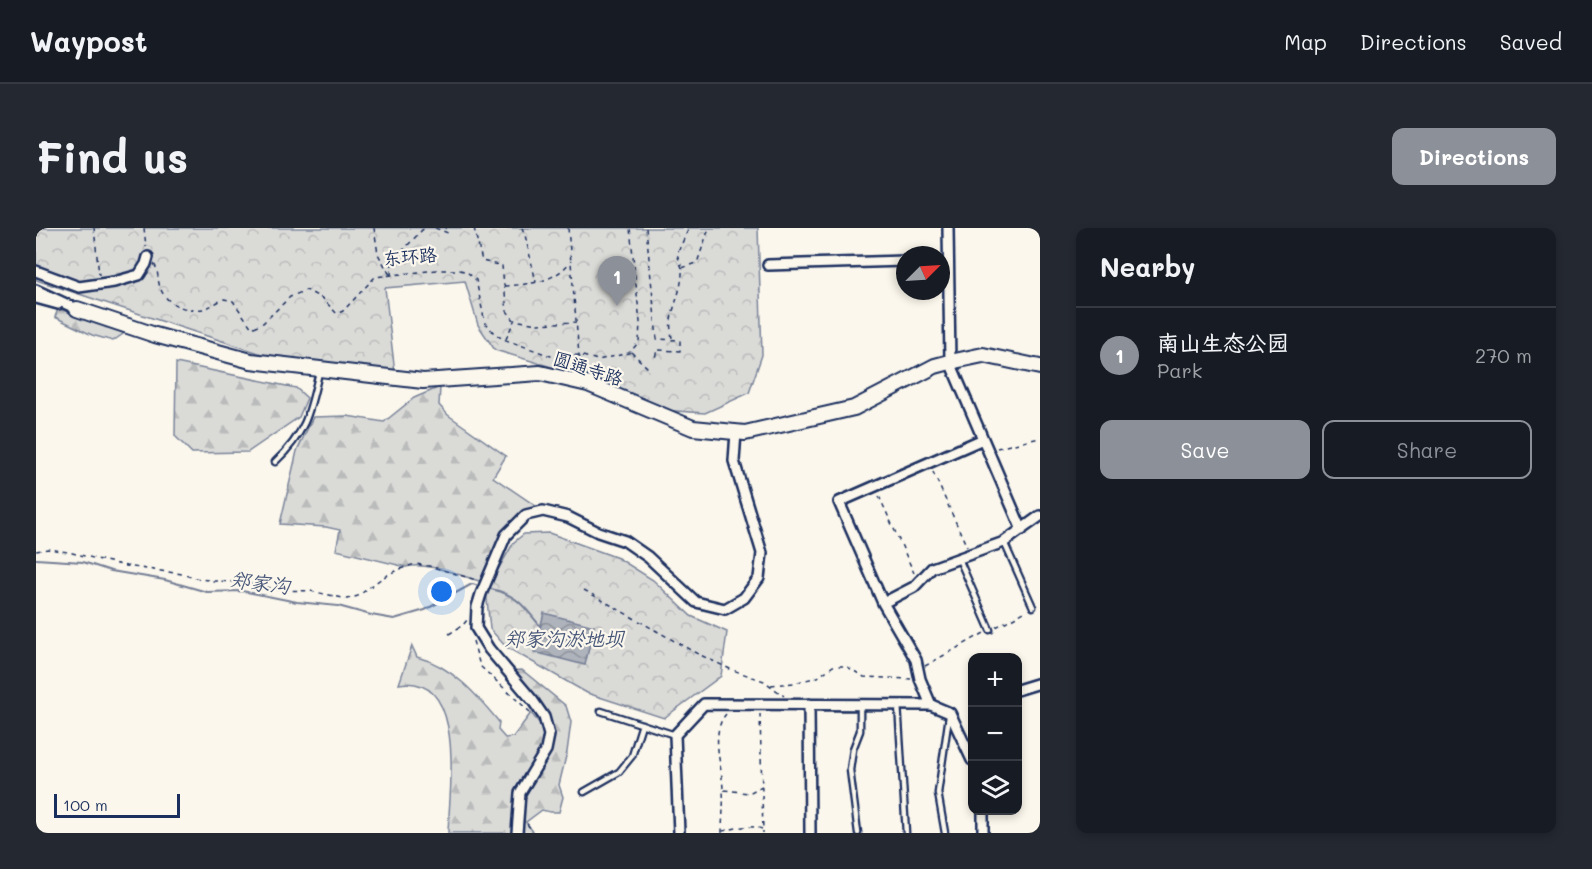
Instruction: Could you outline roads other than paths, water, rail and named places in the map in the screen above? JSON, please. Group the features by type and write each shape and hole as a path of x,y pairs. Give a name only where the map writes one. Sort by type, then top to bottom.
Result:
{"street":[{"path":"946,246 948,228"},
{"path":"36,271 80,287 139,275 148,257"},
{"path":"768,265 896,261"},
{"path":"36,290 77,309"},
{"path":"36,298 77,309"},
{"path":"947,300 950,362 1022,530"},
{"name":"圆通寺路","path":"77,309 155,335 251,362 423,381 540,373 588,384 693,428 746,433 854,408 935,366 950,362 983,355 1040,367"},
{"path":"518,833 520,794 546,750 549,735 544,717 533,700 489,650 476,628 477,607 506,535 526,515 543,511 568,517 598,532 625,541 648,557 696,602 725,609 744,598 759,578 762,553 734,461 736,432"},
{"path":"931,705 916,660 883,603 839,502 983,439"},
{"path":"883,603 914,587 932,568 1004,542 1040,516"},
{"path":"1022,689 1040,684"},
{"path":"679,833 675,735 704,704 931,705 950,713 968,751"},
{"path":"809,704 810,833"},
{"path":"982,815 983,833"}],"lane":[{"path":"275,462 291,446 304,427 320,370"},
{"path":"1004,542 1033,607"},
{"path":"959,559 990,630"},
{"path":"858,833 850,770 853,750 860,731 860,704"},
{"path":"897,705 906,833"},
{"path":"601,711 675,735"},
{"path":"945,833 938,793 950,713"},
{"path":"584,792 619,772 632,756 642,724"}],"water":[{"name":"郑家沟淤地坝","path":"544,613 594,626 585,665 534,652"}],"waterway":[{"name":"郑家沟","path":"36,559 83,562 111,571 165,580 207,592 242,591 297,602 338,606 394,619 425,610 472,584 476,585"},
{"name":"郑家沟","path":"491,589 514,598 540,626"}],"place":[{"name":"南山生态公园","path":"617,306"}]}
